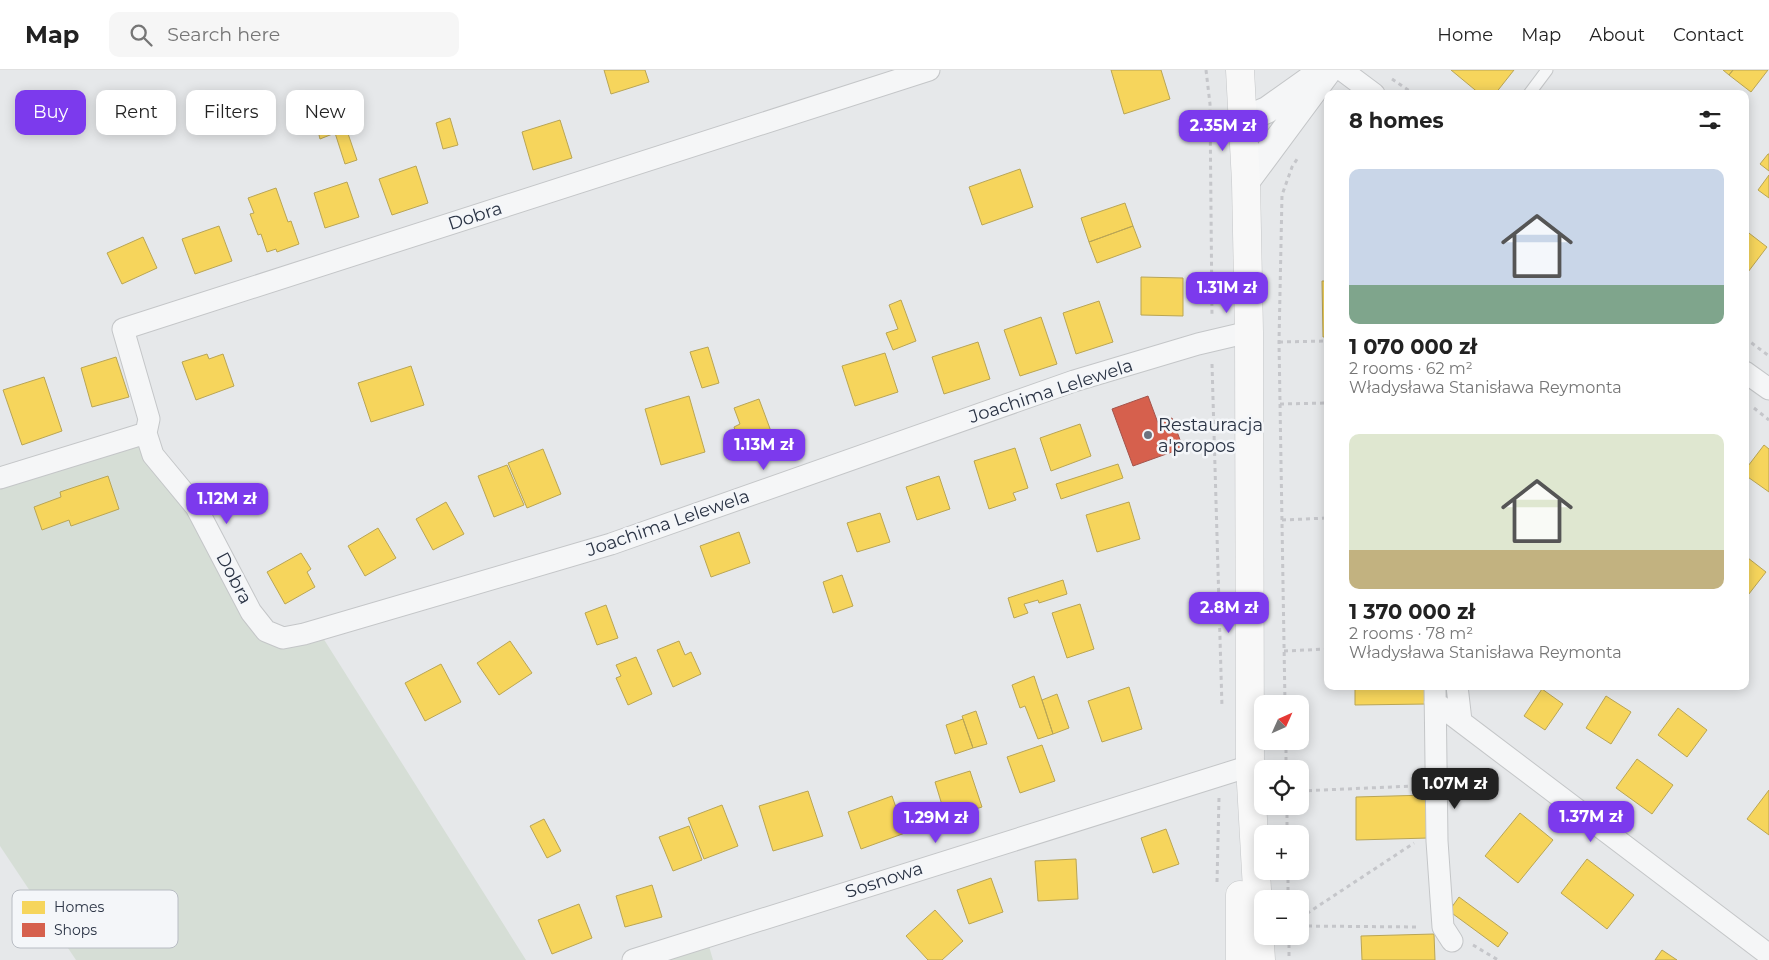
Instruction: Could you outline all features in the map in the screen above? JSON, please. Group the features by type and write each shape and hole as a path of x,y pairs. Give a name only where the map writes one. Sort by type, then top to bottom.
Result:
{"main road":[{"path":"1240,70 1246,182 1249,332 1250,766 1255,820 1260,960"},
{"path":"1240,960 1240,879 1255,820"}],"street":[{"name":"Dobra","path":"283,638 266,631 251,612 196,507 153,455 146,433 149,419 123,329 929,70"},
{"path":"1243,120 1267,110 1324,70"},
{"path":"1246,182 1328,70"},
{"path":"1342,70 1369,90"},
{"name":"Joachima Lelewela","path":"283,638 304,634 611,544 1074,381 1249,332"},
{"path":"1749,375 1769,390"},
{"path":"0,478 146,433"},
{"path":"1457,690 1460,721"},
{"path":"1435,694 1460,721 1767,956"},
{"path":"1435,694 1438,841 1447,934"},
{"name":"Sosnowa","path":"633,960 1223,772 1250,766"}],"lane":[{"path":"1532,90 1547,70"}],"path":[{"path":"1206,70 1210,104 1212,341 1222,712"},
{"path":"1386,75 1408,90"},
{"path":"1285,695 1279,342 1282,195 1292,167 1302,153"},
{"path":"1279,342 1324,341"},
{"path":"1749,341 1769,356"},
{"path":"1280,404 1324,403"},
{"path":"1751,406 1769,420"},
{"path":"1282,520 1324,518"},
{"path":"1284,651 1324,649"},
{"path":"1217,892 1219,795 1223,772"},
{"path":"1309,791 1436,785"},
{"path":"1309,912 1411,844 1438,841"},
{"path":"1309,926 1447,934"},
{"path":"1289,945 1289,960"}],"shaded area":[{"path":"146,433 266,631 318,630 526,960 76,960 68,948 178,948 178,890 29,890 0,846 0,478"},
{"path":"706,936 713,960 633,960"}],"building: Homes":[{"path":"604,70 645,70 649,82 611,94"},
{"path":"1111,70 1161,70 1170,99 1124,114"},
{"path":"1451,70 1514,70 1498,90 1475,90"},
{"path":"1723,70 1733,70 1729,75"},
{"path":"1733,70 1768,70 1751,92 1729,75"},
{"path":"450,118 458,145 443,149 436,123"},
{"path":"560,120 572,158 533,170 522,132"},
{"path":"319,135 330,135 320,139"},
{"path":"336,135 348,135 357,160 345,164"},
{"path":"1769,154 1769,171 1760,164"},
{"path":"416,166 428,203 392,215 379,179"},
{"path":"1020,169 1033,207 982,225 969,187"},
{"path":"1769,175 1769,198 1758,190"},
{"path":"347,182 359,217 325,228 314,193"},
{"path":"276,188 288,222 291,221 299,244 277,252 276,249 267,252 261,234 258,235 250,214 254,213 248,198"},
{"path":"1125,203 1133,226 1089,242 1081,218"},
{"path":"219,226 232,261 195,274 182,239"},
{"path":"1133,226 1141,247 1097,263 1089,242"},
{"path":"1749,233 1767,247 1749,271"},
{"path":"143,237 157,268 122,284 107,253"},
{"path":"1141,277 1183,278 1183,316 1141,315"},
{"path":"1322,281 1324,281 1324,337"},
{"path":"901,300 916,341 893,350 886,333 898,329 889,305"},
{"path":"1099,301 1113,342 1076,354 1063,313"},
{"path":"1041,317 1057,364 1020,376 1004,330"},
{"path":"978,342 990,379 944,394 932,357"},
{"path":"708,347 719,383 702,388 690,352"},
{"path":"885,353 898,392 855,406 842,366"},
{"path":"207,354 209,359 223,354 234,386 196,400 182,362"},
{"path":"116,357 129,397 92,407 81,368"},
{"path":"411,366 424,405 371,422 358,383"},
{"path":"44,377 62,431 22,445 3,390"},
{"path":"689,396 705,452 661,465 645,409"},
{"path":"759,399 772,434 740,445 734,427 740,424 734,408"},
{"path":"1080,424 1091,456 1051,471 1040,438"},
{"path":"1764,445 1769,449 1769,492 1749,478 1749,465"},
{"path":"1015,448 1028,488 1013,493 1016,500 989,509 974,461"},
{"path":"543,449 561,494 527,508 508,463"},
{"path":"1118,464 1123,478 1061,499 1056,484"},
{"path":"507,465 524,505 494,517 478,476"},
{"path":"108,476 119,509 71,526 69,520 42,530 34,507 61,497 60,492"},
{"path":"939,476 950,509 917,520 906,487"},
{"path":"446,502 464,534 433,550 416,519"},
{"path":"1129,502 1140,539 1097,552 1086,515"},
{"path":"880,513 890,542 857,552 847,523"},
{"path":"378,528 396,558 365,576 348,546"},
{"path":"739,532 750,563 711,577 700,546"},
{"path":"301,553 311,569 307,572 315,587 285,604 267,572"},
{"path":"1749,559 1766,572 1749,594"},
{"path":"842,575 853,606 833,613 823,582"},
{"path":"1063,580 1067,594 1039,603 1038,600 1024,604 1028,613 1014,618 1008,598"},
{"path":"1080,604 1094,649 1067,658 1052,613"},
{"path":"606,605 618,638 597,645 585,613"},
{"path":"510,641 532,673 499,695 477,663"},
{"path":"679,641 685,655 691,652 701,674 673,687 657,650"},
{"path":"636,657 652,694 628,705 616,678 621,676 616,665"},
{"path":"441,664 461,702 425,721 405,683"},
{"path":"1034,676 1053,734 1038,739 1025,706 1020,708 1012,685"},
{"path":"1129,687 1142,729 1102,742 1088,701"},
{"path":"1355,690 1427,690 1427,704 1355,705"},
{"path":"1541,690 1563,704 1545,730 1524,716"},
{"path":"1057,694 1069,728 1053,734 1042,700"},
{"path":"1606,696 1631,712 1611,744 1586,728"},
{"path":"1678,708 1707,730 1687,757 1658,735"},
{"path":"976,711 987,744 973,748 962,716"},
{"path":"963,719 973,748 955,754 946,725"},
{"path":"1042,745 1055,781 1020,793 1007,757"},
{"path":"1637,759 1673,785 1652,814 1616,788"},
{"path":"970,771 982,807 946,818 935,782"},
{"path":"1769,790 1769,835 1747,819"},
{"path":"808,791 823,836 773,851 759,806"},
{"path":"1428,795 1429,838 1356,840 1356,797"},
{"path":"892,796 905,833 861,849 848,812"},
{"path":"722,805 738,846 704,859 688,818"},
{"path":"1520,813 1553,840 1518,883 1485,856"},
{"path":"544,819 561,851 547,858 530,826"},
{"path":"689,826 702,860 673,871 659,837"},
{"path":"1166,829 1179,864 1153,873 1141,838"},
{"path":"1076,859 1078,899 1038,901 1035,861"},
{"path":"1587,859 1634,895 1607,929 1561,893"},
{"path":"991,878 1003,912 969,924 957,890"},
{"path":"652,885 662,917 625,927 616,896"},
{"path":"1459,897 1508,933 1498,947 1449,911"},
{"path":"579,904 592,938 552,954 538,920"},
{"path":"935,910 963,941 942,960 928,960 906,936"},
{"path":"1434,934 1435,960 1362,960 1361,936"},
{"path":"1662,950 1677,960 1655,960"}],"building: Shops":[{"path":"1148,396 1158,423 1172,418 1183,448 1133,466 1112,409"}],"place":[{"name":"Restauracja a'propos","path":"1148,435"}]}
